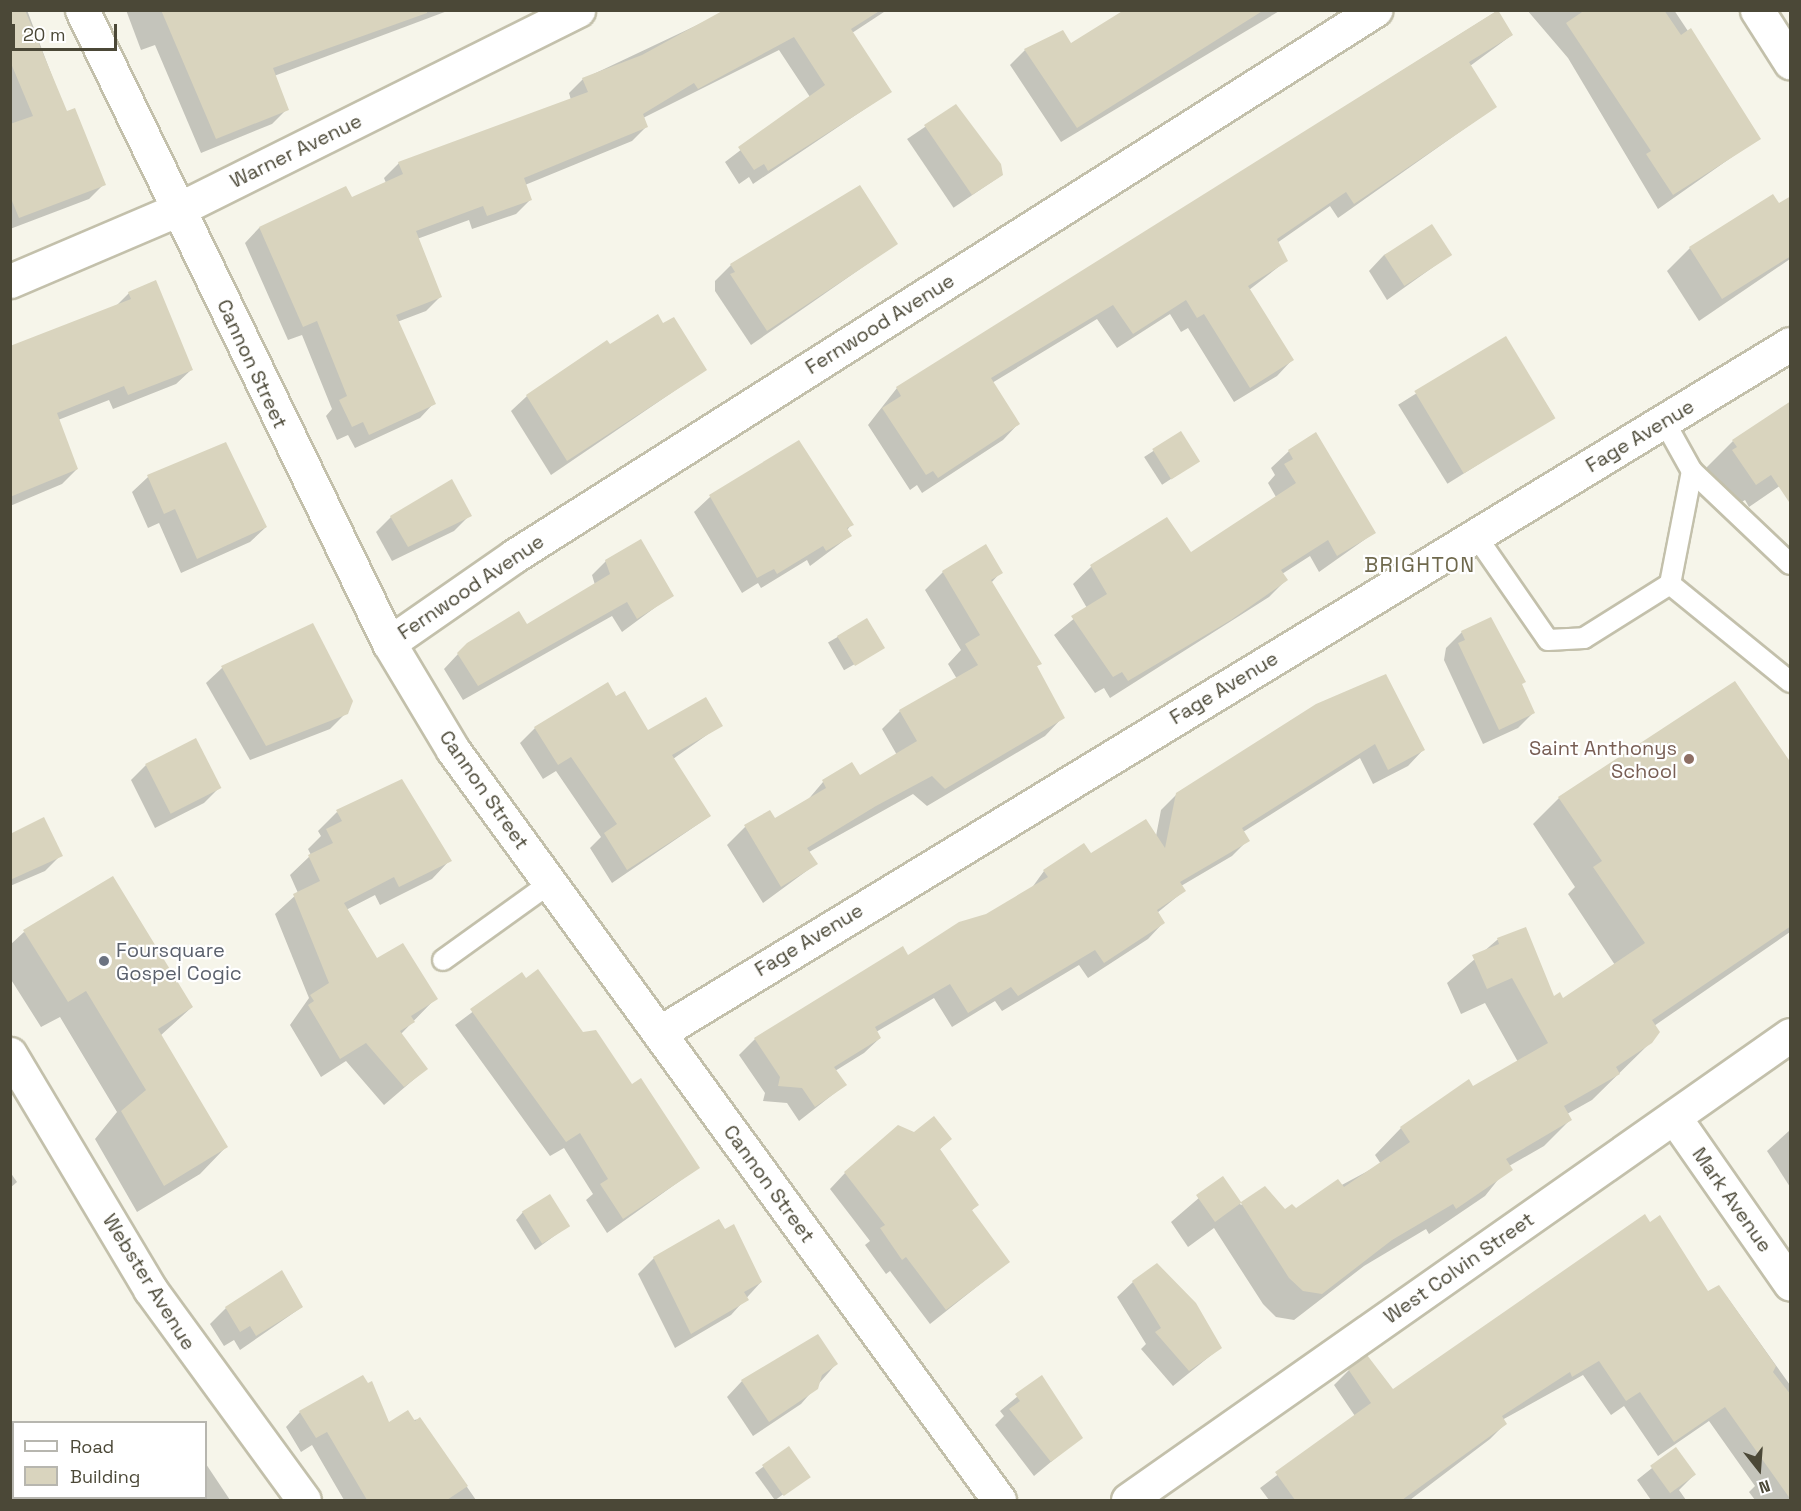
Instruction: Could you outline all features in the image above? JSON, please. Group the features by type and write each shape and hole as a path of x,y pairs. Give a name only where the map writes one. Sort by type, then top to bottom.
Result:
{"street":[{"name":"Cannon Street","path":"82,10 389,642 453,750 999,1500"},
{"name":"Warner Avenue","path":"10,281 179,209 578,10"},
{"name":"Fernwood Avenue","path":"389,642 514,556 1375,10"},
{"path":"1757,10 1791,63"},
{"name":"Fage Avenue","path":"659,1033 1791,344"},
{"name":"West Colvin Street","path":"1128,1500 1791,1035"},
{"name":"Webster Avenue","path":"10,1054 150,1289 304,1500"},
{"name":"Mark Avenue","path":"1674,1117 1791,1283"}],"lane":[{"path":"1664,421 1692,471 1791,564"},
{"path":"1476,536 1548,640 1594,634 1670,585 1692,471"},
{"path":"1670,585 1791,682"},
{"path":"442,960 550,883"}],"building":[{"path":"10,10 25,10 67,111 75,108 106,185 19,218 10,196 10,124 33,116 10,61"},
{"path":"161,10 427,10 427,13 273,68 289,110 216,139"},
{"path":"724,10 881,10 851,29 892,92 768,171 764,164 754,170 738,147 825,85 794,37 698,89 694,83 643,114 648,127 524,178 532,200 487,216 483,206 416,231 442,297 396,315 436,404 369,435 363,422 352,427 339,400 347,396 317,321 303,327 259,227 346,186 352,197 403,174 398,162 588,92 582,78 642,55"},
{"path":"1124,10 1264,10 1077,128 1024,49 1063,30 1071,43"},
{"path":"1498,10 1513,35 1469,62 1497,107 1354,204 1346,192 1277,239 1288,261 1248,286 1294,360 1250,388 1204,314 1197,318 1186,300 1133,334 1113,305 991,378 1020,424 938,478 933,471 926,475 882,408 901,396 896,387"},
{"path":"1585,10 1664,10 1681,35 1691,28 1761,139 1673,195 1646,154 1651,151 1566,23"},
{"path":"956,104 1001,164 1003,175 972,195 924,125"},
{"path":"860,185 898,244 767,331 730,274 735,272 730,264"},
{"path":"1773,194 1779,203 1791,196 1791,256 1722,299 1689,247"},
{"path":"1432,224 1452,255 1404,286 1384,255"},
{"path":"156,280 193,370 128,395 124,386 57,413 78,469 10,497 10,346 131,299 128,292"},
{"path":"658,314 663,323 674,317 707,370 567,461 526,395 607,340 610,344"},
{"path":"1506,336 1555,418 1464,473 1414,391"},
{"path":"1791,401 1791,505 1771,475 1756,485 1732,450 1737,447 1732,440"},
{"path":"1181,431 1200,462 1171,480 1152,449"},
{"path":"1316,432 1376,533 1337,556 1328,540 1281,570 1288,580 1231,620 1128,681 1122,672 1113,677 1071,616 1107,594 1090,565 1167,517 1191,552 1296,483 1284,464 1293,459 1288,450"},
{"path":"799,440 854,525 847,528 852,536 826,551 823,546 777,574 774,569 757,578 709,495"},
{"path":"226,442 267,527 197,559 175,509 164,514 147,475"},
{"path":"452,479 472,516 408,547 390,516"},
{"path":"641,539 674,596 637,619 627,602 478,686 457,653 467,643 519,611 527,624 610,574 605,560"},
{"path":"986,544 1003,573 991,580 1042,664 1037,666 1065,718 945,789 932,776 876,806 807,848 818,864 781,887 744,825 770,810 775,818 826,788 822,780 852,762 860,775 917,741 899,710 978,665 965,644 980,635 942,571"},
{"path":"1491,617 1526,682 1522,684 1535,713 1499,730 1458,643 1465,640 1461,631"},
{"path":"867,618 885,648 855,666 837,636"},
{"path":"313,623 353,701 348,714 266,746 221,666"},
{"path":"1386,674 1425,750 1388,770 1375,744 1242,828 1250,841 1180,882 1186,891 1157,910 1165,923 1104,963 1095,950 1018,996 1011,987 968,1013 950,984 875,1027 881,1038 834,1067 847,1085 815,1107 802,1088 778,1086 780,1077 754,1038 903,946 908,955 959,922 986,914 1048,877 1043,870 1084,843 1091,853 1146,819 1165,848 1176,793 1316,704"},
{"path":"1735,681 1791,763 1791,926 1652,1020 1660,1032 1652,1043 1616,1067 1620,1074 1564,1106 1572,1120 1506,1159 1513,1170 1456,1209 1453,1204 1392,1240 1322,1294 1303,1291 1289,1278 1241,1203 1215,1222 1196,1195 1223,1176 1241,1202 1265,1186 1285,1209 1292,1204 1296,1208 1338,1179 1344,1187 1410,1142 1400,1127 1469,1079 1473,1086 1548,1043 1512,978 1487,989 1472,955 1499,944 1497,938 1526,927 1554,996 1560,992 1563,998 1645,943 1593,867 1602,861 1558,797"},
{"path":"608,682 616,696 625,691 648,730 706,697 723,726 672,755 711,816 627,870 604,833 617,824 571,757 558,765 534,727"},
{"path":"196,738 221,788 171,814 145,764"},
{"path":"402,779 452,861 399,887 394,877 344,903 377,958 403,943 438,999 411,1016 415,1022 400,1031 428,1069 404,1087 366,1043 340,1059 308,1005 314,1001 310,995 329,983 293,894 320,881 308,855 333,843 326,829 342,821 336,810"},
{"path":"44,817 63,856 10,880 10,834"},
{"name":"Foursquare Gospel Cogic","path":"113,876 193,1007 158,1029 228,1147 164,1186 121,1111 146,1090 86,991 68,1002 23,930"},
{"path":"538,969 583,1032 596,1030 632,1084 641,1078 700,1168 623,1219 600,1184 608,1179 580,1133 566,1142 470,1009 522,972 526,978"},
{"path":"934,1116 952,1139 940,1149 979,1205 972,1210 1010,1262 946,1310 906,1257 902,1260 880,1228 885,1225 844,1172 898,1125 914,1132"},
{"path":"550,1194 570,1226 542,1244 522,1211"},
{"path":"1645,1214 1650,1222 1660,1215 1708,1291 1719,1285 1776,1366 1773,1372 1791,1395 1791,1500 1725,1407 1674,1442 1640,1392 1626,1401 1599,1361 1572,1377 1570,1372 1502,1416 1507,1424 1402,1500 1295,1500 1275,1472 1371,1403 1348,1369 1367,1355 1393,1389"},
{"path":"719,1219 725,1229 734,1224 762,1282 744,1292 749,1300 691,1334 653,1257"},
{"path":"1157,1263 1196,1303 1222,1348 1189,1371 1155,1332 1161,1328 1132,1281"},
{"path":"282,1270 303,1307 256,1336 250,1326 240,1332 225,1307"},
{"path":"818,1334 838,1364 822,1375 818,1389 769,1422 741,1380"},
{"path":"363,1375 368,1383 372,1381 389,1422 408,1410 415,1421 420,1417 468,1486 447,1500 367,1500 327,1432 316,1438 299,1411"},
{"path":"1042,1375 1083,1438 1051,1462 1009,1409 1020,1401 1015,1394"},
{"path":"789,1446 811,1477 784,1496 762,1465"},
{"path":"1676,1447 1696,1475 1670,1493 1650,1466"}],"place":[{"name":"Saint Anthonys School","path":"1689,759"},
{"name":"Foursquare Gospel Cogic","path":"104,961"}],"district":[{"name":"BRIGHTON","path":"1420,565"}]}
